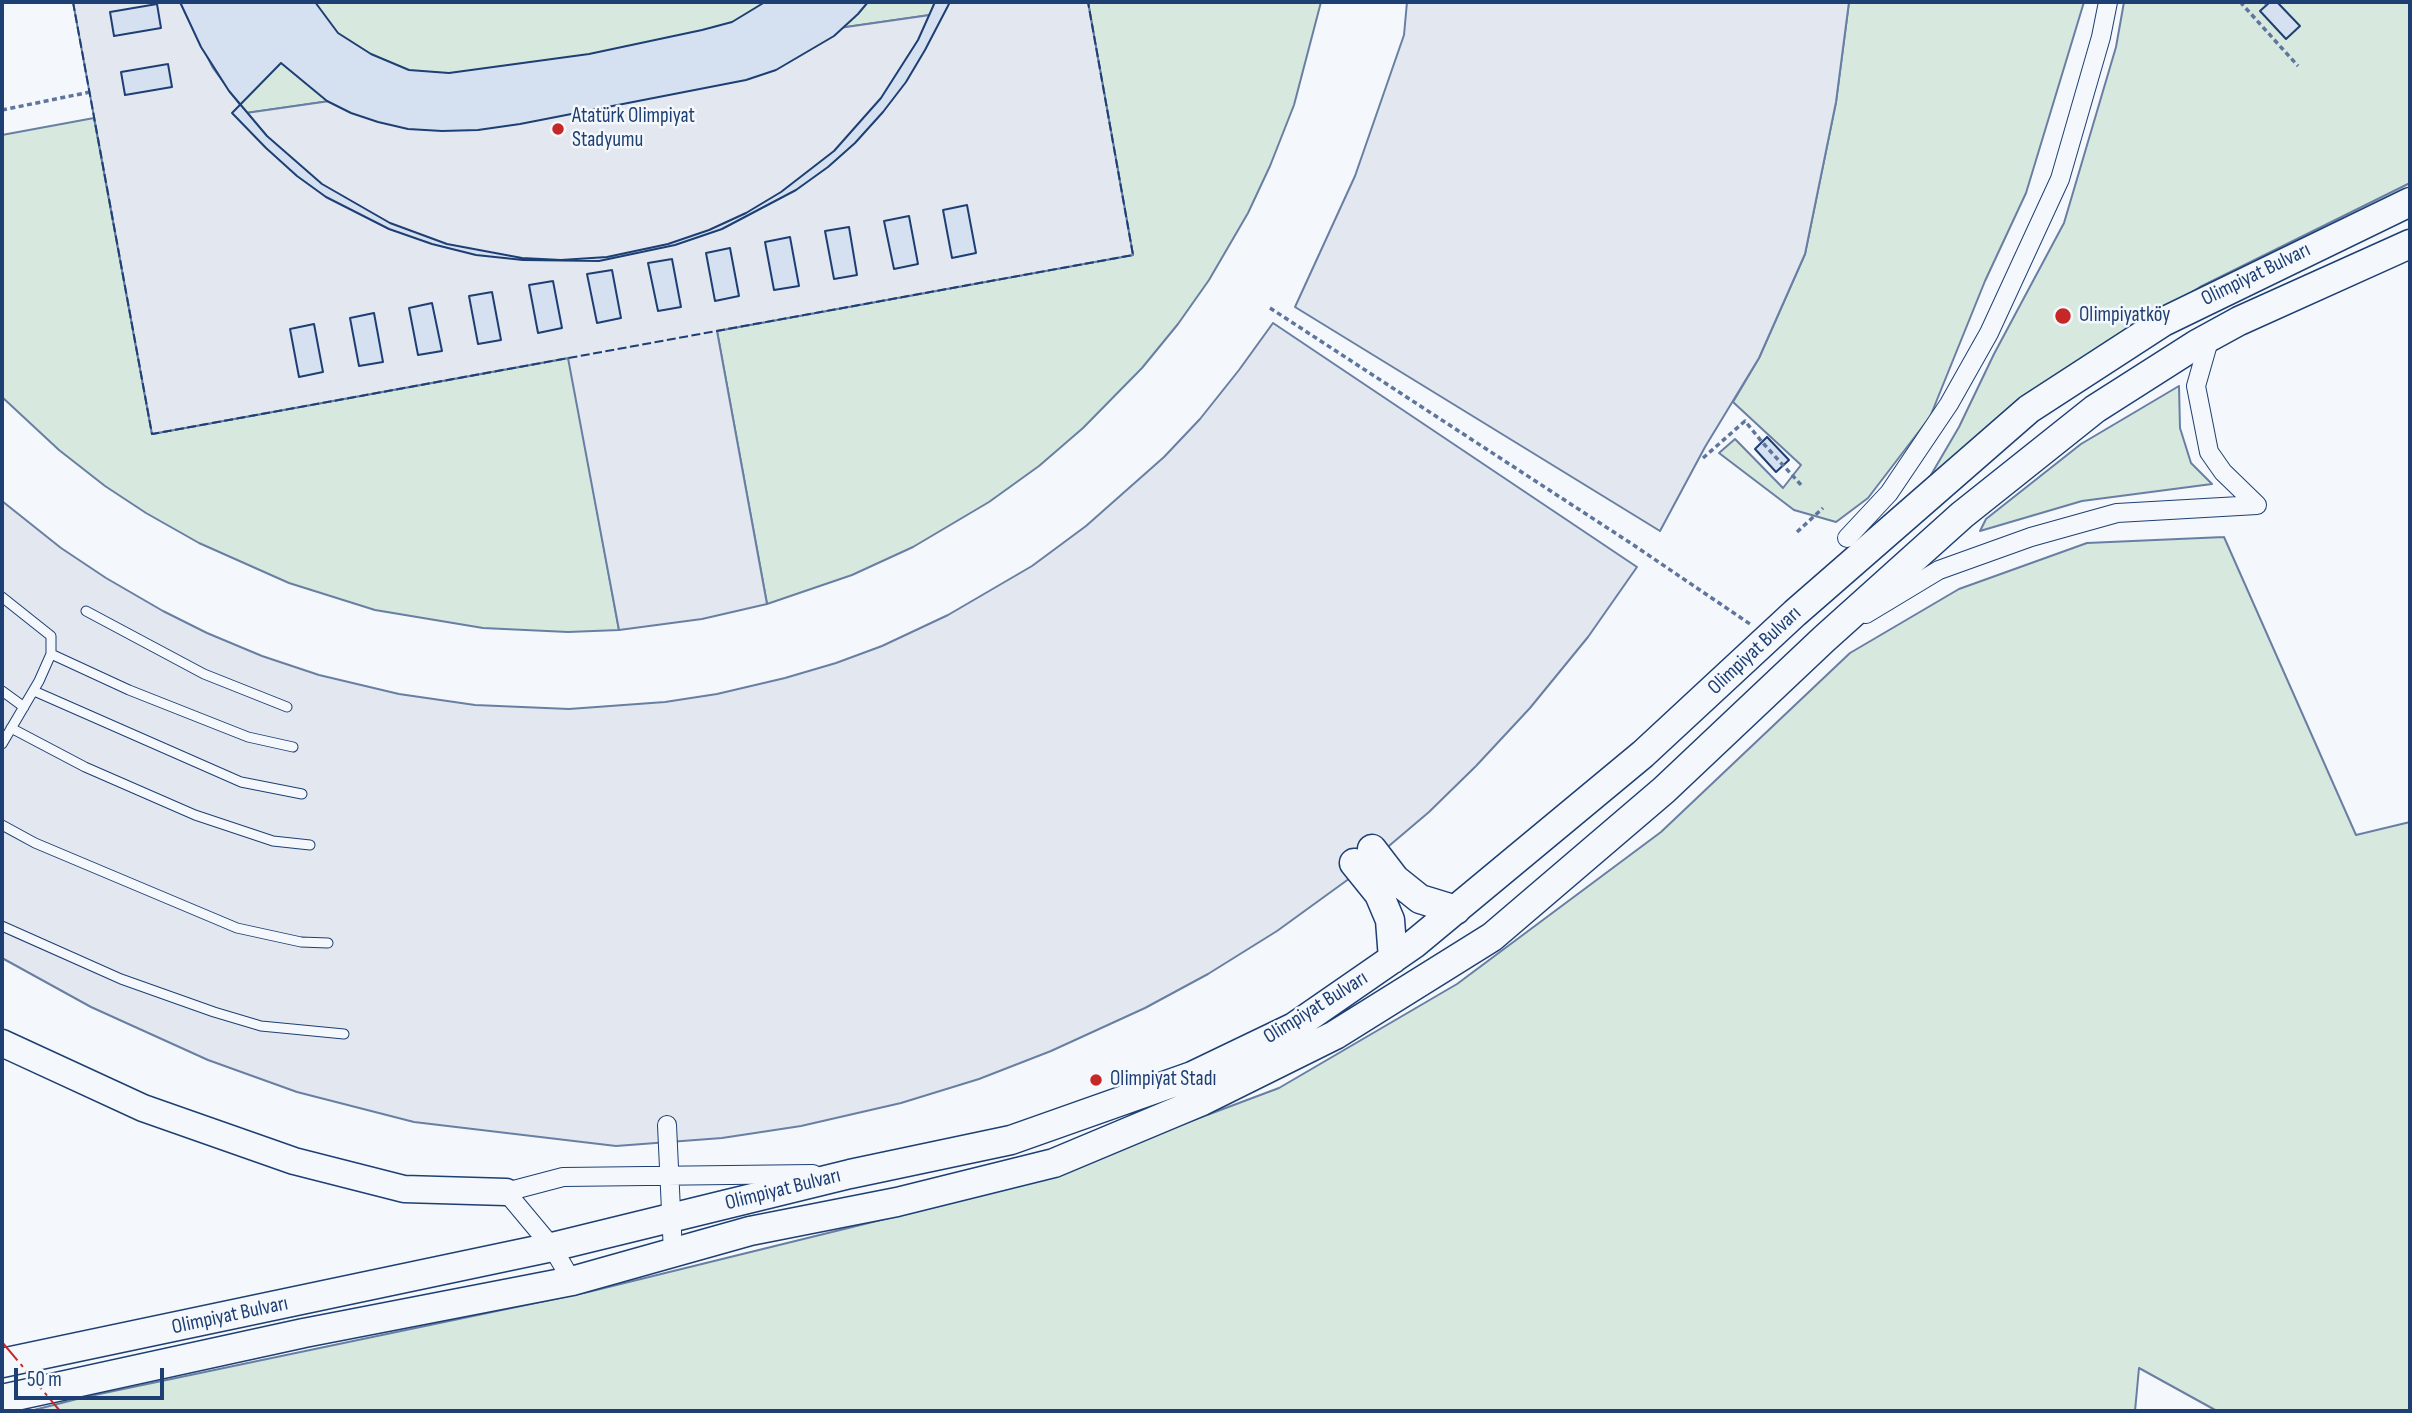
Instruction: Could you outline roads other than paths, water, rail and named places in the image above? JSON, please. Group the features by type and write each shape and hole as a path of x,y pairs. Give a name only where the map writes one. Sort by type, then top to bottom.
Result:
{"main road":[{"name":"Olimpiyat Bulvarı","path":"2,1363 552,1247 850,1174 1011,1140 1192,1076 1294,1027 1393,959 1456,910 1643,754 1769,637 2029,409 2162,321 2410,202"},
{"name":"Olimpiyat Bulvarı","path":"2,1399 304,1333 572,1281 750,1231 897,1202 1054,1163 1202,1101 1335,1035 1492,937 1664,790 1824,639 1962,515 2095,410 2239,321 2410,244"},
{"path":"1393,959 1390,920 1363,856 1420,899 1456,910"}],"street":[{"path":"1847,538 1889,493 1949,404 1989,333 2060,179 2101,37 2108,2"},
{"path":"1824,639 1939,570 2031,537 2117,513 2257,505 2223,472 2209,452 2196,386 2210,337"},
{"path":"2,1043 144,1108 294,1161 404,1189 506,1192 563,1177 850,1174"},
{"path":"667,1125 673,1253"},
{"path":"506,1192 552,1247 572,1281"}],"lane":[{"path":"2,597 51,636 51,653 34,691 2,744"},
{"path":"86,611 204,674 287,707"},
{"path":"51,653 129,690 248,737 293,747"},
{"path":"2,691 24,707"},
{"path":"34,691 241,782 302,794"},
{"path":"11,728 85,767 195,815 273,841 310,845"},
{"path":"2,825 35,843 237,928 301,942 328,943"},
{"path":"2,926 121,979 214,1012 261,1026 344,1034"}],"place":[{"name":"Atatürk Olimpiyat Stadyumu","path":"558,129"},
{"name":"Olimpiyatköy","path":"2063,316"},
{"name":"Olimpiyat Stadı","path":"1096,1080"}]}
